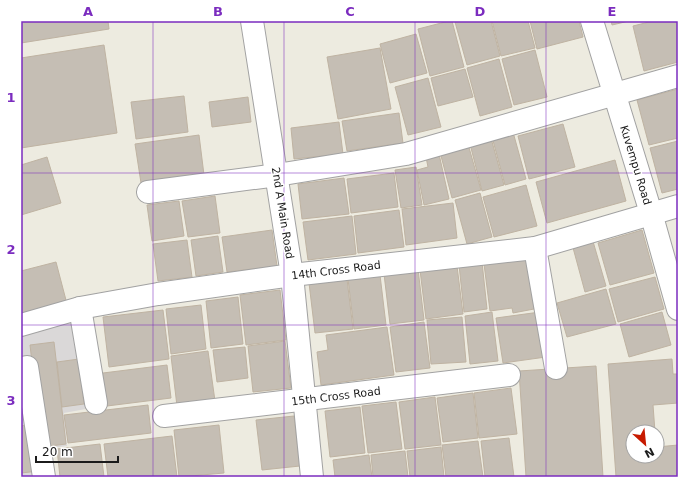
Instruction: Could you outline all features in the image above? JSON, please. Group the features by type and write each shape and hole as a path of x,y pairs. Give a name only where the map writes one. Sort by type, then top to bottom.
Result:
{"street":[{"name":"2nd A Main Road","path":"252,21 292,275 306,400 312,477"},
{"name":"Kuvempu Road","path":"592,21 678,309"},
{"path":"148,192 277,175 406,154 614,93 678,76"},
{"name":"14th Cross Road","path":"21,325 80,308 158,294 292,275 535,248 678,206"},
{"path":"535,248 556,368"},
{"path":"80,308 96,403"},
{"path":"21,368 27,367 29,425 39,476"},
{"name":"15th Cross Road","path":"164,416 509,375"}],"shaded area":[{"path":"76,304 91,408 64,413 67,446 52,448 55,477 21,477 21,319"}],"building":[{"path":"21,21 108,21 109,29 21,43"},
{"path":"452,21 464,67 430,76 418,29"},
{"path":"491,21 500,56 467,65 455,22"},
{"path":"492,21 528,21 535,48 501,56"},
{"path":"530,21 579,21 583,37 537,49"},
{"path":"611,21 629,21 612,25"},
{"path":"653,21 678,21 678,62 644,71 633,26"},
{"path":"416,34 427,73 390,83 380,44"},
{"path":"104,45 117,133 21,148 21,58"},
{"path":"380,48 391,109 338,119 327,57"},
{"path":"535,50 547,97 514,105 502,59"},
{"path":"499,59 512,107 480,116 467,68"},
{"path":"465,69 473,97 438,106 431,78"},
{"path":"428,78 441,127 408,135 395,87"},
{"path":"678,89 678,138 649,145 637,100"},
{"path":"184,96 188,132 136,139 131,102"},
{"path":"248,97 251,122 212,127 209,102"},
{"path":"399,113 403,143 347,151 342,121"},
{"path":"339,122 343,154 294,159 291,128"},
{"path":"563,124 575,167 529,179 518,136"},
{"path":"513,132 526,179 505,185 492,137"},
{"path":"199,135 204,175 141,183 135,144"},
{"path":"491,138 504,185 482,191 470,144"},
{"path":"678,141 678,189 662,193 650,148"},
{"path":"468,144 481,190 452,198 440,152"},
{"path":"439,154 449,199 424,205 417,170 428,167 426,157"},
{"path":"47,157 61,203 21,215 21,165"},
{"path":"615,160 626,201 547,223 536,182"},
{"path":"416,167 422,205 401,208 395,170"},
{"path":"394,173 398,207 351,213 347,179"},
{"path":"344,178 349,214 302,219 298,184"},
{"path":"526,185 537,226 494,237 483,197"},
{"path":"480,193 492,237 467,244 455,200"},
{"path":"215,196 220,233 188,237 182,201"},
{"path":"179,201 184,236 152,241 147,205"},
{"path":"453,203 457,238 406,245 402,209"},
{"path":"399,210 404,247 358,253 354,216"},
{"path":"352,216 356,254 308,260 303,222"},
{"path":"272,230 277,266 227,272 222,237"},
{"path":"642,230 654,273 610,285 598,243"},
{"path":"218,236 223,272 196,276 191,240"},
{"path":"592,238 606,286 585,292 572,244"},
{"path":"187,240 192,277 158,281 153,244"},
{"path":"527,258 534,309 513,313 512,308 490,311 484,264"},
{"path":"56,262 67,304 21,317 21,271"},
{"path":"482,262 487,309 464,312 459,265"},
{"path":"457,266 463,314 426,319 420,270"},
{"path":"418,269 424,320 390,324 384,274"},
{"path":"380,275 386,325 354,329 348,279"},
{"path":"655,277 664,309 618,322 609,289"},
{"path":"347,279 353,329 315,333 309,283"},
{"path":"606,289 616,324 567,337 557,303"},
{"path":"280,290 286,340 246,345 240,295"},
{"path":"238,297 243,344 211,348 206,301"},
{"path":"201,305 206,349 171,354 166,309"},
{"path":"163,310 169,359 109,367 103,317"},
{"path":"492,312 498,361 470,364 465,316"},
{"path":"540,312 546,357 503,363 496,318"},
{"path":"662,312 671,345 629,357 620,324"},
{"path":"462,317 466,362 431,364 427,320"},
{"path":"424,322 430,368 396,372 390,327"},
{"path":"387,327 394,375 321,385 317,352 328,350 326,335"},
{"path":"285,341 291,388 253,392 248,346"},
{"path":"54,342 66,444 42,447 30,345"},
{"path":"245,347 248,378 217,382 213,350"},
{"path":"208,351 215,401 177,406 171,356"},
{"path":"79,359 84,404 62,407 57,362"},
{"path":"672,359 673,374 678,374 678,403 653,405 654,424 625,424 625,464 665,464 665,446 678,445 678,477 616,477 608,364"},
{"path":"167,365 171,398 99,407 95,374"},
{"path":"596,366 603,477 526,477 519,371"},
{"path":"21,386 26,414 21,415"},
{"path":"511,388 517,434 479,438 474,393"},
{"path":"473,393 478,438 443,442 437,398"},
{"path":"435,397 441,445 405,449 399,402"},
{"path":"396,402 402,449 368,453 362,406"},
{"path":"148,405 151,433 68,443 64,415"},
{"path":"360,407 365,453 330,457 325,411"},
{"path":"294,416 300,466 262,470 256,420"},
{"path":"32,424 39,471 21,473 21,426"},
{"path":"219,425 224,473 179,477 174,430"},
{"path":"172,436 177,477 108,477 104,444"},
{"path":"509,438 514,477 485,477 481,441"},
{"path":"478,441 483,477 446,477 442,445"},
{"path":"100,444 104,477 60,477 57,449"},
{"path":"441,447 444,477 410,477 407,451"},
{"path":"405,451 408,477 373,477 371,455"},
{"path":"369,455 372,477 335,477 333,460"}]}
